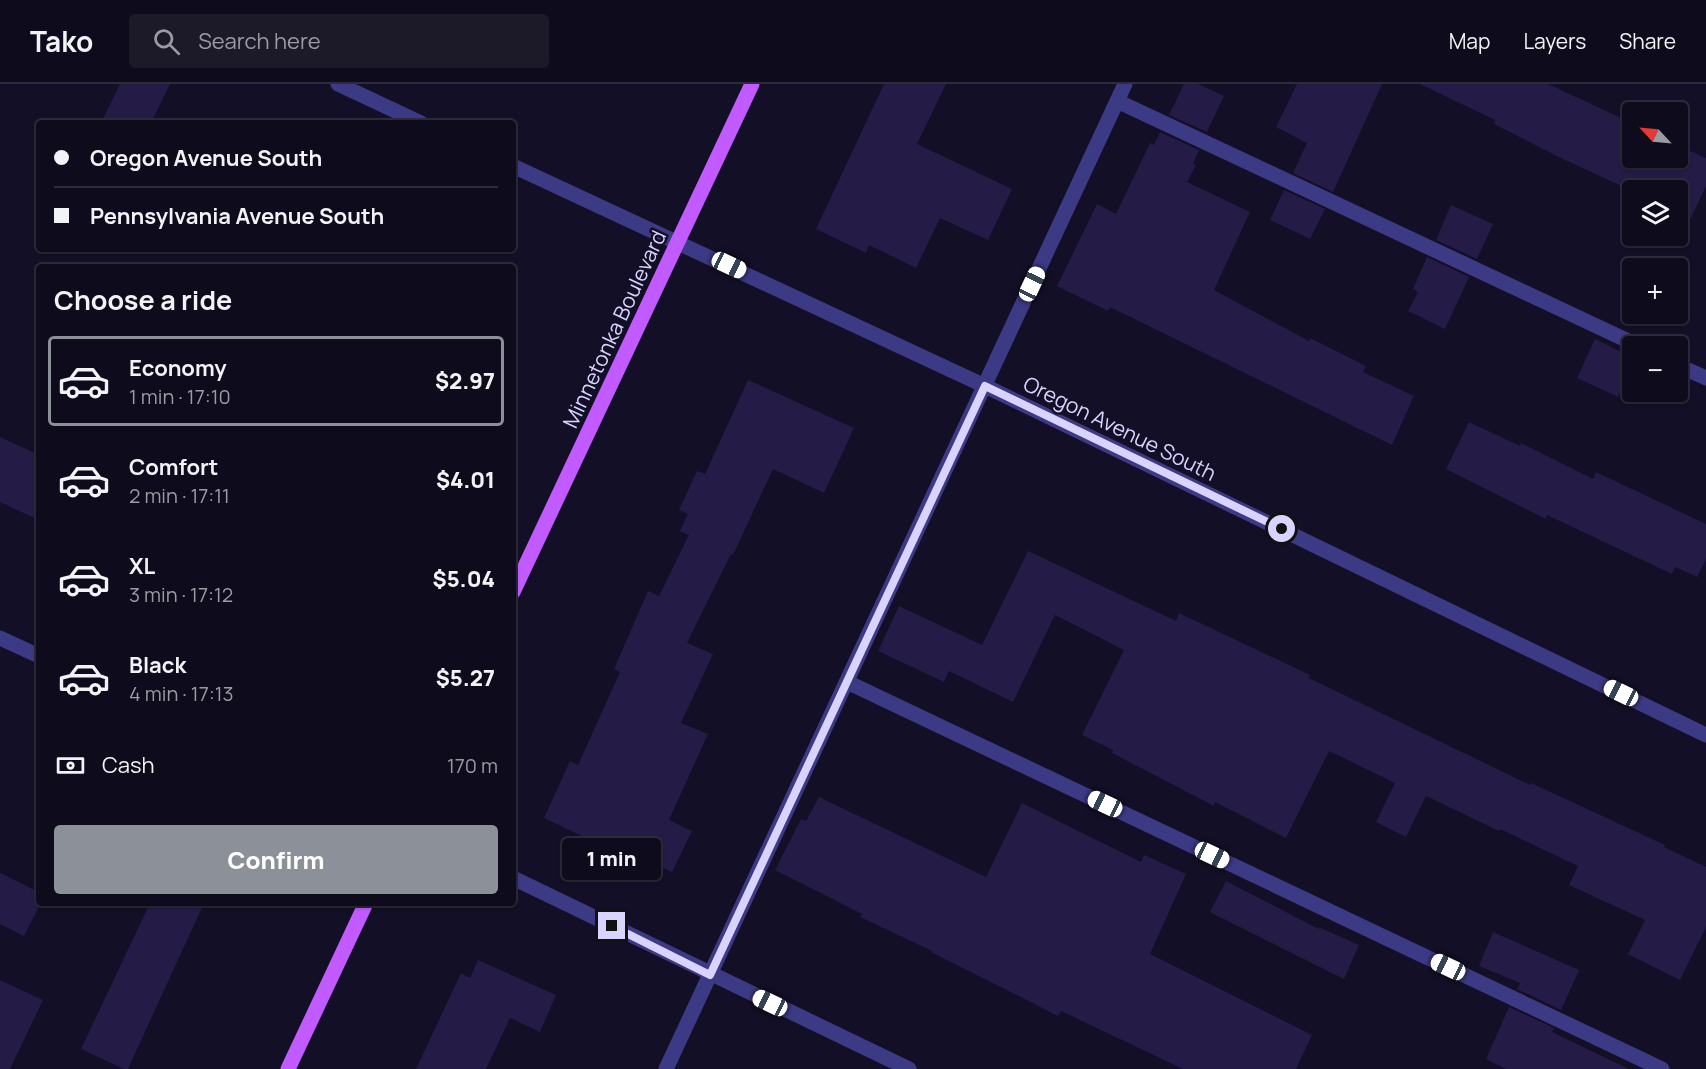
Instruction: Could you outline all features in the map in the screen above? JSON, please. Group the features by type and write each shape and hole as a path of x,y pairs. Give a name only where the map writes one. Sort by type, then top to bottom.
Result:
{"main road":[{"name":"Minnetonka Boulevard","path":"516,586 752,84"},
{"path":"288,1069 365,906"}],"street":[{"path":"338,84 415,120"},
{"path":"666,1069 1125,84"},
{"path":"1117,101 1622,338"},
{"name":"Oregon Avenue South","path":"516,167 985,386 1706,735"},
{"path":"1688,370 1706,378"},
{"path":"0,638 36,655"},
{"path":"847,682 1662,1069"},
{"path":"516,879 909,1069"}],"building":[{"path":"120,84 170,84 152,120 102,120"},
{"path":"884,84 946,84 917,144 1012,189 988,240 940,218 916,268 869,245 866,253 816,229"},
{"path":"1184,84 1198,84 1224,96 1207,132 1169,115"},
{"path":"1297,84 1382,84 1333,192 1293,173 1307,143 1276,127"},
{"path":"1420,84 1548,84 1622,118 1622,168 1688,168 1688,150 1706,158 1706,186 1691,218 1688,217 1688,180 1622,180 1622,186 1494,124 1495,120"},
{"path":"1160,132 1199,150 1193,164 1196,165 1187,182 1250,212 1214,290 1309,341 1310,338 1366,366 1363,372 1414,396 1392,445 1110,307 1108,311 1057,286 1097,204 1116,214 1150,143 1154,145"},
{"path":"1284,190 1325,209 1310,239 1270,220"},
{"path":"1451,205 1493,224 1477,259 1436,240"},
{"path":"1427,257 1469,277 1445,329 1408,311 1418,292 1413,289"},
{"path":"1595,339 1622,352 1622,389 1618,397 1577,378"},
{"path":"748,380 854,428 824,493 773,469 733,555 731,554 687,643 713,654 681,723 708,734 669,820 692,831 672,872 610,843 607,848 544,818 570,761 578,765 620,672 614,669 648,591 659,596 689,535 680,531 688,514 679,510 697,471 705,474"},
{"path":"1469,422 1520,446 1521,443 1593,479 1596,472 1706,524 1706,559 1697,577 1675,567 1672,574 1547,515 1546,519 1446,469"},
{"path":"0,437 36,454 36,519 0,502"},
{"path":"1028,551 1176,621 1179,613 1310,675 1309,678 1530,785 1531,783 1665,845 1664,847 1706,867 1706,927 1680,980 1628,954 1645,920 1569,885 1578,866 1426,796 1406,837 1376,822 1395,783 1329,751 1286,838 1215,802 1214,806 1112,753 1113,750 1082,735 1124,650 1055,615 1013,702 949,671 944,682 878,651 899,606 982,645"},
{"path":"819,797 986,877 1022,803 1141,862 1144,855 1186,874 1150,954 1312,1035 1296,1069 1183,1069 1061,1011 1058,1016 860,917 862,914 775,870 801,819 806,821"},
{"path":"0,873 36,891 36,906 39,906 24,936 0,924"},
{"path":"1226,881 1319,929 1319,927 1359,945 1344,979 1210,912"},
{"path":"149,906 203,906 128,1069 81,1049"},
{"path":"1493,932 1579,970 1561,1010 1517,989 1520,983 1479,966"},
{"path":"478,960 556,995 540,1032 510,1018 486,1069 416,1069 461,973 470,978"},
{"path":"0,980 43,1000 10,1069 0,1069"},
{"path":"1509,1007 1554,1028 1552,1032 1629,1069 1506,1069 1486,1059"}],"route":[{"path":"612,926 710,975 985,386 1282,529"}]}
